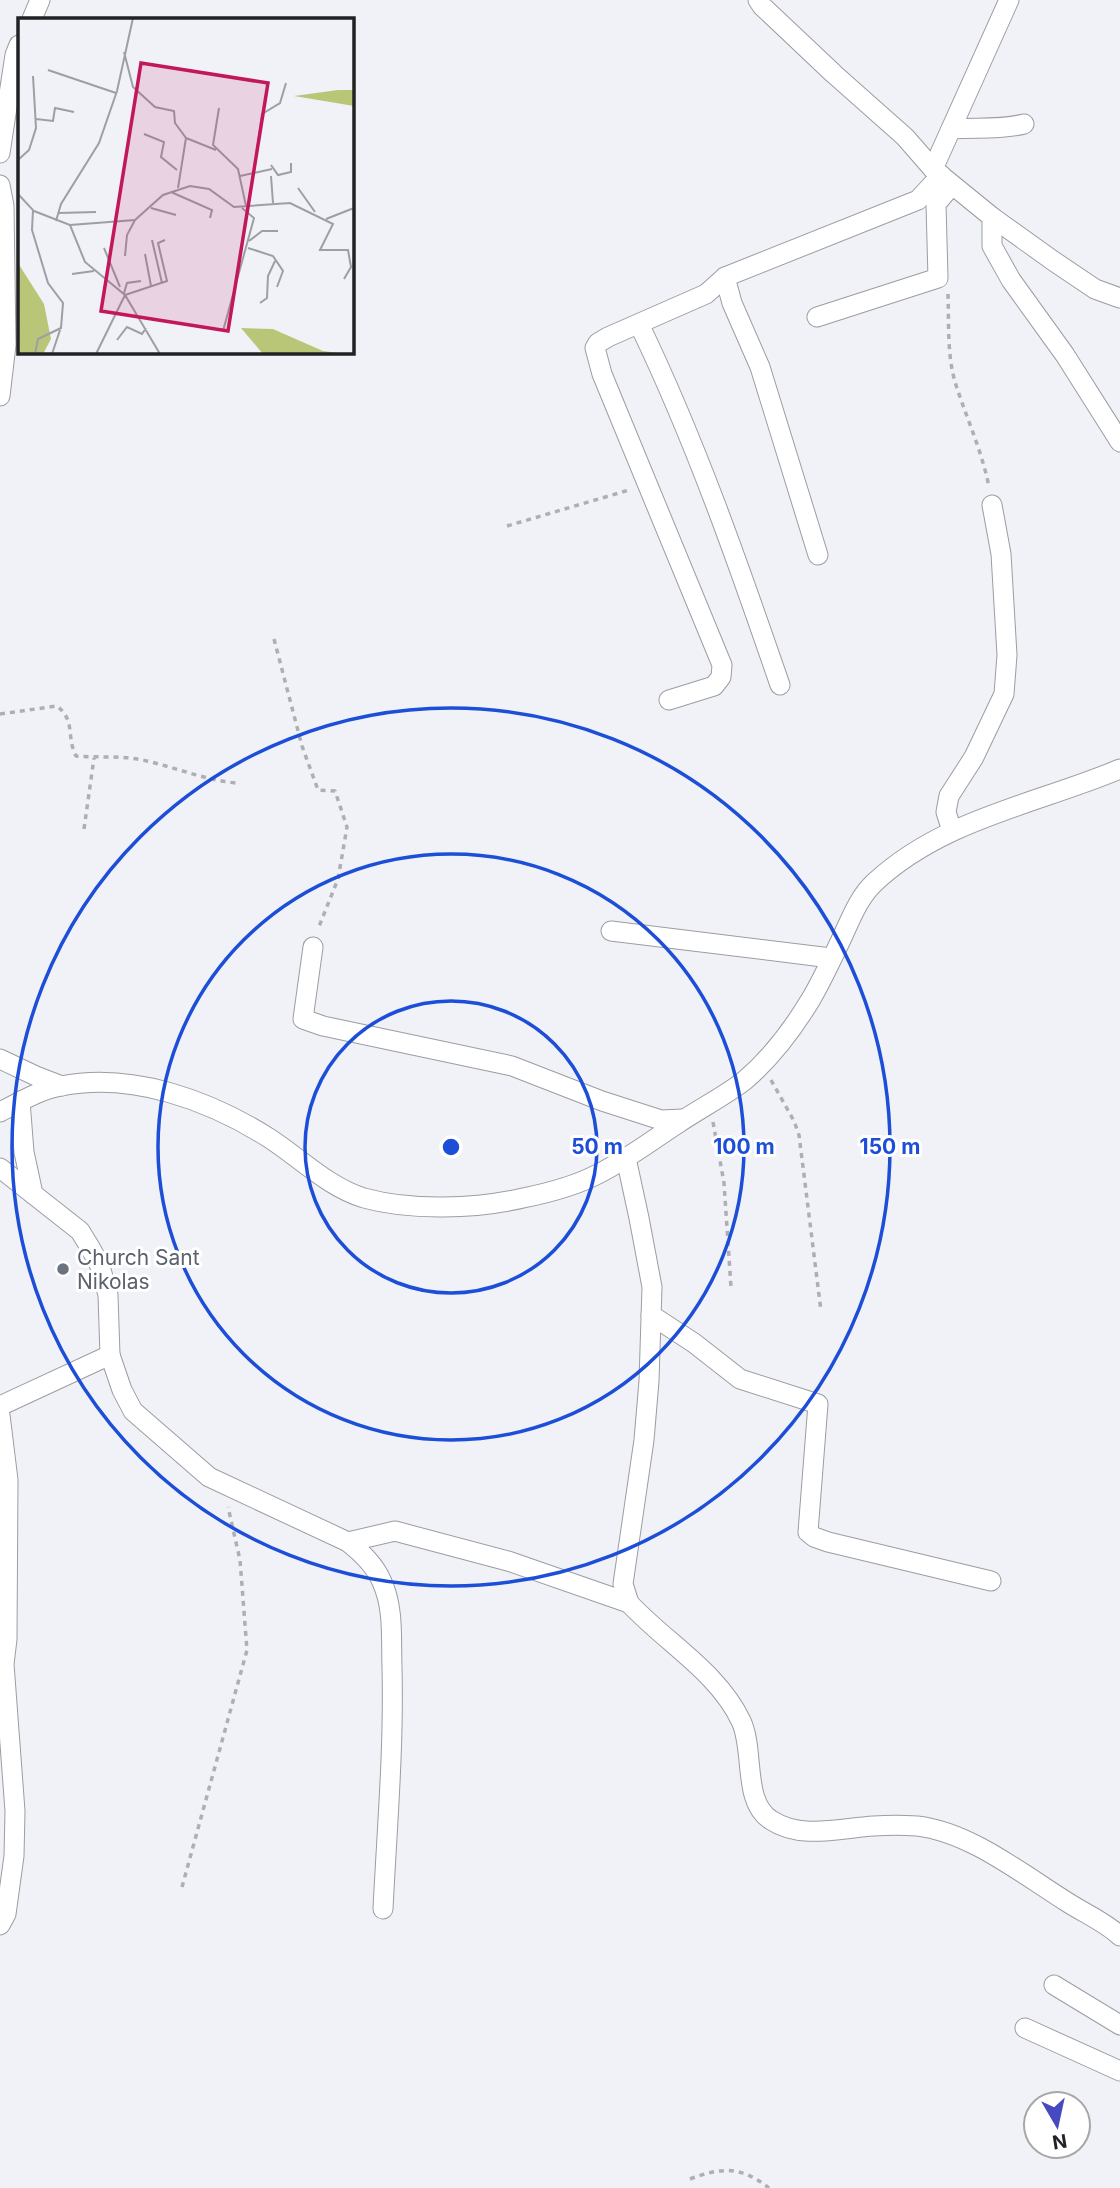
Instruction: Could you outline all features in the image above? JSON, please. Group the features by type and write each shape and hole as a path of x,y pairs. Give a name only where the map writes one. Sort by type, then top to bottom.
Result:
{"street":[{"path":"32,18 40,0"},
{"path":"758,0 834,74 905,137 942,176 992,217 1096,289 1120,298"},
{"path":"817,317 938,278 936,204 951,129 1009,0"},
{"path":"0,153 18,48"},
{"path":"951,129 977,126 1004,128 1024,124"},
{"path":"669,700 714,686 721,677 722,665 602,374 595,348 608,337 706,294 725,277 918,200 942,176"},
{"path":"0,186 4,206 6,345 0,396"},
{"path":"992,217 992,246 1011,279 1065,355 1120,442"},
{"path":"725,277 732,303 760,367 818,555"},
{"path":"639,324 673,396 742,575 780,685"},
{"path":"952,831 946,812 949,796 974,757 1004,694 1007,642 1001,554 992,505"},
{"path":"0,1112 20,1101 62,1086 117,1082 192,1100 267,1137 327,1179 364,1198 392,1203 462,1207 490,1205 581,1182 626,1158 710,1104 745,1080 762,1063 792,1030 813,996 863,895 872,884 921,848 952,831 1120,769"},
{"path":"611,931 831,958"},
{"path":"313,947 303,1019 323,1026 512,1066 602,1101 661,1120 685,1119"},
{"path":"0,1059 62,1086"},
{"path":"20,1101 24,1152 33,1194"},
{"path":"626,1158 652,1287 644,1440 623,1584 629,1603"},
{"path":"0,1168 80,1231 92,1249 108,1295 110,1355 122,1390 133,1411 209,1477 348,1542 372,1564 383,1583 389,1608 393,1714 383,1909"},
{"path":"651,1315 694,1343 740,1379 818,1404 808,1532 814,1537 991,1581"},
{"path":"0,1406 110,1355"},
{"path":"0,1415 8,1480 7,1639 4,1664 15,1811 14,1856 6,1914 0,1925"},
{"path":"348,1542 395,1531 508,1561 629,1603 719,1688 741,1721 747,1741 752,1791 767,1818 783,1827 802,1831 877,1825 918,1826 940,1831 976,1845 1120,1936"},
{"path":"1054,1985 1120,2025"},
{"path":"1025,2028 1120,2071"}],"path":[{"path":"947,284 951,361 955,382 988,481 992,505"},
{"path":"507,526 609,497 648,482"},
{"path":"274,639 302,746 318,790 335,791 347,827 338,879 313,947"},
{"path":"0,714 57,706 69,720 72,749 76,756 146,760 191,775 236,783"},
{"path":"84,829 94,758"},
{"path":"762,1063 799,1135 821,1311"},
{"path":"710,1104 724,1183 731,1287"},
{"path":"182,1887 247,1650 240,1560 220,1482"},
{"path":"690,2179 710,2171 736,2171 744,2172 769,2188"}],"place":[{"name":"Church Sant Nikolas","path":"63,1269"}]}
